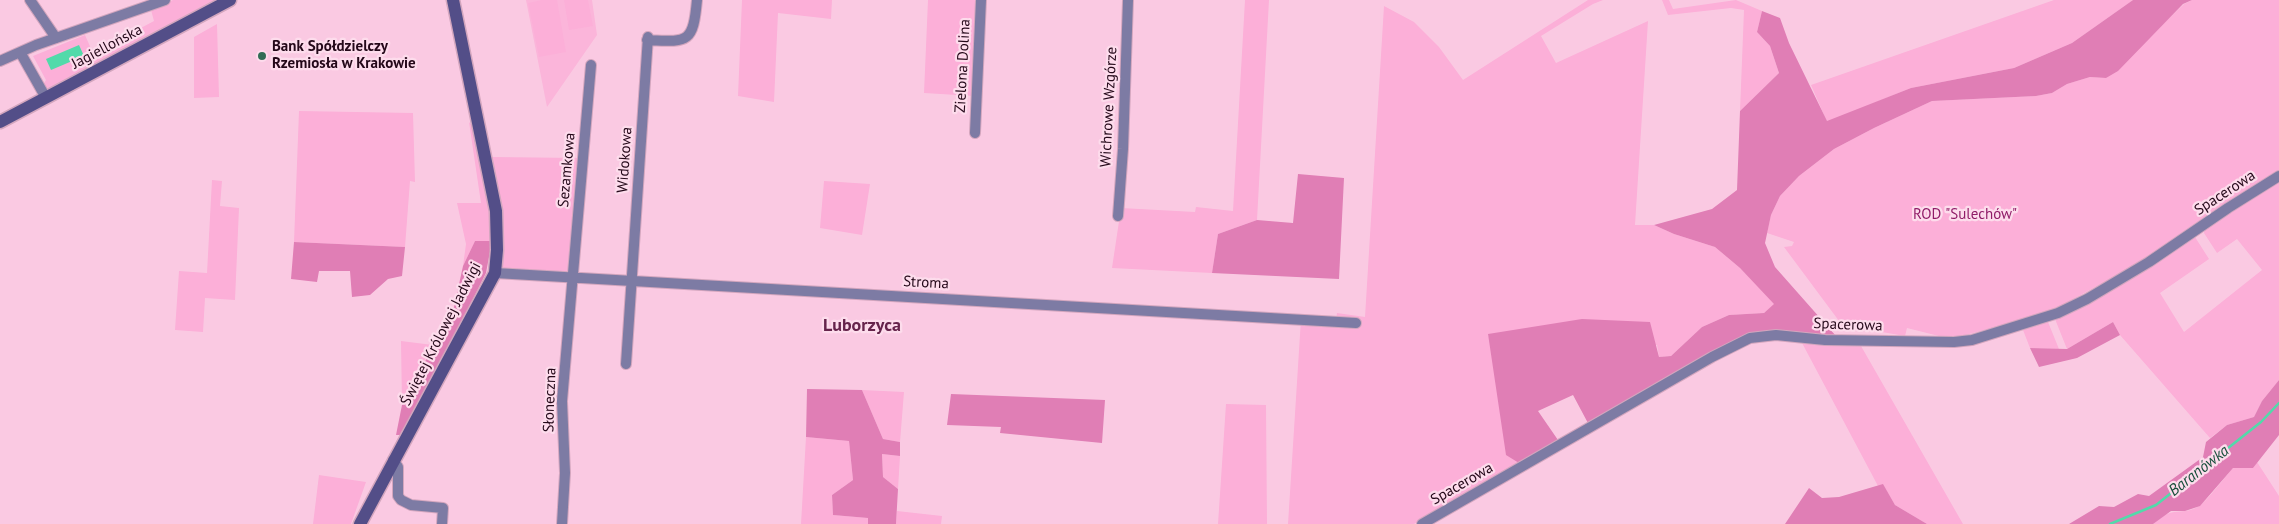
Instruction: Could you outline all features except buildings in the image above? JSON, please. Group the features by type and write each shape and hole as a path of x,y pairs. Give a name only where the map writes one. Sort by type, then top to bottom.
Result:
{"street":[{"path":"30,0 56,38"},
{"path":"0,61 56,38 165,0"},
{"name":"Jagiellońska","path":"0,122 230,0"},
{"name":"Świętej Królowej Jadwigi","path":"360,524 495,273 498,250 496,211 453,0"},
{"name":"Widokowa","path":"626,364 647,39 679,42 687,37 692,28 697,0"},
{"name":"Zielona Dolina","path":"975,133 981,0"},
{"name":"Wichrowe Wzgórze","path":"1118,216 1123,149 1128,0"},
{"path":"20,52 46,98"},
{"name":"Sezamkowa","path":"573,278 591,65"},
{"name":"Spacerowa","path":"1422,524 1712,357 1750,338 1776,335 1825,340 1944,343 1972,340 2058,313 2087,299 2149,262 2279,176"},
{"name":"Stroma","path":"495,273 1356,323"},
{"name":"Słoneczna","path":"562,524 565,473 562,401 573,278"},
{"path":"393,460 398,467 398,496 401,500 411,505 443,508 442,524"}],"shaded area":[{"path":"526,0 592,0 597,35 547,107"},
{"path":"2133,0 2192,0 2183,4 2118,71 2106,78 2090,77 2067,84 2052,93 2036,96 1932,101 1834,149 1799,176 1780,196 1771,215 1765,243 1775,267 1836,336 1751,334 1589,425 1573,395 1538,411 1558,440 1519,463 1506,455 1488,334 1582,319 1650,322 1659,357 1671,356 1702,327 1729,315 1764,313 1774,304 1740,268 1715,247 1674,234 1654,225 1712,209 1737,190 1740,111 1779,73 1770,46 1757,32 1762,11 1780,18 1789,43 1827,121 1911,88 2014,68 2072,43"},
{"path":"79,45 84,56 51,70 46,59"},
{"path":"1298,174 1344,178 1339,279 1212,273 1218,234 1257,220 1293,223"},
{"path":"475,241 492,241 486,273 451,343 400,435 396,435 402,405 454,307 463,266"},
{"path":"294,242 405,247 402,276 388,279 370,295 352,297 350,271 319,271 317,282 291,279"},
{"path":"2113,322 2120,335 2077,358 2039,367 2030,348 2067,349"},
{"path":"2279,380 2279,435 2253,468 2233,468 2200,506 2185,511 2171,511 2153,524 2069,524 2099,506 2114,507 2138,494 2149,496 2203,457 2206,442 2227,425 2254,417 2262,401"},
{"path":"807,389 862,390 883,439 900,442 900,456 882,454 883,477 898,489 896,524 868,524 868,518 833,515 832,495 853,480 849,441 806,437"},
{"path":"951,394 1105,400 1102,443 1000,433 1001,427 947,425"},
{"path":"1883,484 1895,505 1927,524 1785,524 1809,488 1822,498 1839,497"}],"green space":[{"path":"173,0 216,0 49,89 43,85 46,80 33,56 85,35 96,60 124,45 120,39 154,21 151,10"},
{"path":"542,0 557,0 566,52 539,57 528,3"},
{"path":"564,0 588,0 593,26 569,30"},
{"path":"742,0 832,0 831,19 778,13 774,102 738,96"},
{"path":"928,0 980,0 974,96 924,93"},
{"path":"1245,0 1269,0 1257,220 1218,234 1212,273 1112,268 1121,208 1195,212 1196,207 1233,211"},
{"path":"1588,0 1603,0 1593,4 1541,36 1556,63 1648,21 1635,225 1654,225 1674,234 1715,247 1740,268 1775,304 1764,313 1729,315 1702,327 1671,356 1659,357 1657,345 1488,334 1519,463 1414,524 1288,524 1301,319 1336,321 1337,313 1365,317 1384,6 1414,22 1439,47 1463,80"},
{"path":"1662,0 1669,0 1673,9 1736,0 1762,11 1757,32 1770,46 1779,73 1740,111 1744,10 1731,8 1668,15"},
{"path":"2054,0 2133,0 2072,43 2014,68 1911,88 1827,122 1811,85"},
{"name":"ROD \"Sulechów\"","path":"2192,0 2279,0 2279,173 2144,260 2050,312 1951,339 1907,328 1905,336 1842,325 1784,247 1792,246 1794,242 1767,233 1771,215 1780,196 1799,176 1834,149 1932,101 2036,96 2052,93 2067,84 2090,77 2106,78 2184,4"},
{"path":"217,24 219,97 194,98 194,37"},
{"path":"299,111 413,113 415,182 410,181 405,247 294,242"},
{"path":"469,122 473,127 489,203 492,241 475,241 463,266 466,244 457,203 481,203"},
{"path":"492,157 580,158 570,273 500,269 503,226"},
{"path":"212,180 222,181 220,206 239,208 235,300 205,298 203,332 175,330 179,271 207,273"},
{"path":"824,181 870,184 862,235 820,228"},
{"path":"2279,182 2279,380 2262,401 2254,417 2227,425 2210,438 2120,335 2113,322 2067,349 2055,319 2124,283 2195,237 2209,259 2160,293 2184,332 2262,270 2237,239 2217,253 2204,233 2205,228"},
{"path":"2048,322 2059,349 2030,348 2023,330"},
{"path":"401,341 433,345 402,405"},
{"path":"1801,341 1861,346 1963,524 1927,524 1895,505 1883,485 1878,486"},
{"path":"862,390 904,392 900,442 883,439"},
{"path":"1226,404 1266,405 1267,524 1218,524"},
{"path":"806,437 849,441 853,480 832,495 833,515 868,518 868,524 801,524"},
{"path":"882,454 900,456 898,489 883,477"},
{"path":"2257,462 2279,496 2279,524 2153,524 2166,514 2187,511 2199,506 2233,468 2253,468"},
{"path":"319,475 366,482 351,524 313,524"},
{"path":"897,511 942,516 941,524 896,524"}],"waterway":[{"name":"Baranówka","path":"2110,524 2156,505 2261,422 2279,403"}],"place":[{"name":"Bank Spółdzielczy Rzemiosła w Krakowie","path":"262,56"}],"district":[{"name":"Luborzyca","path":"862,326"}]}
